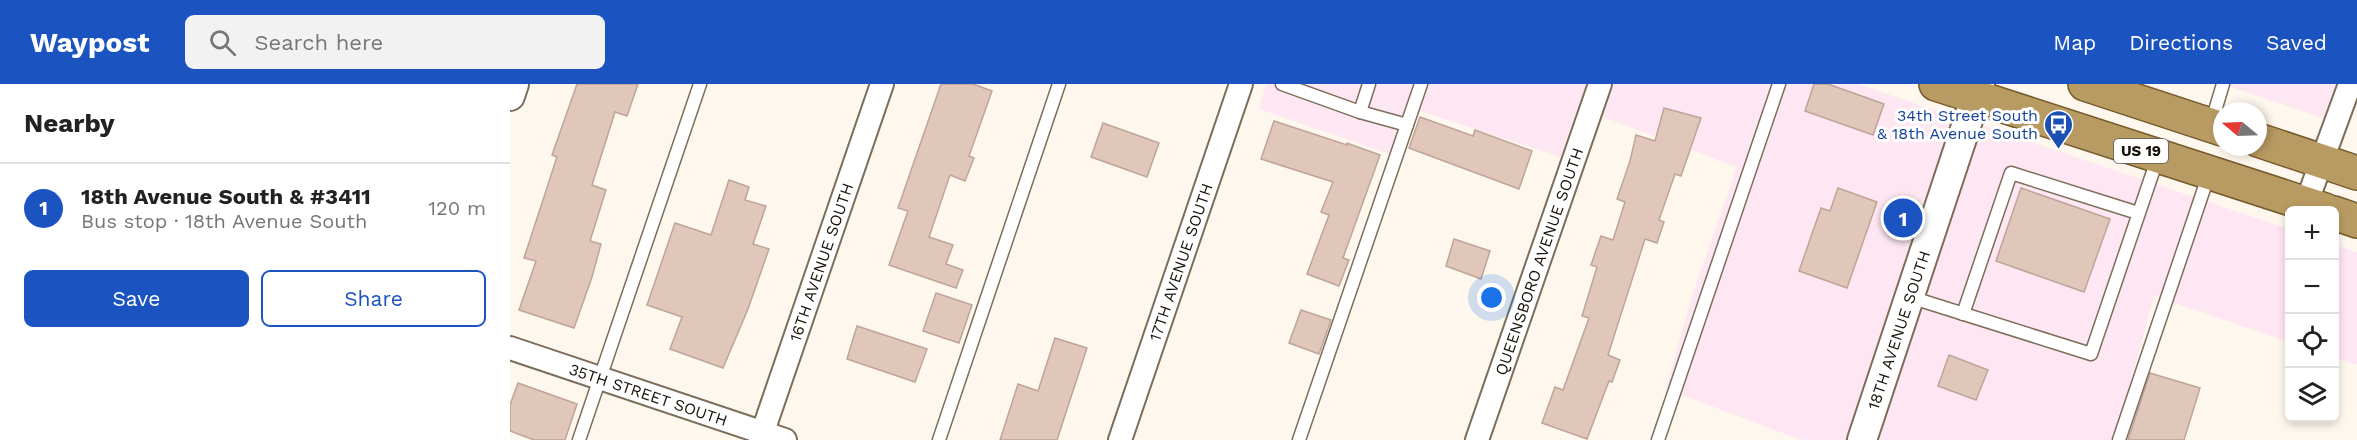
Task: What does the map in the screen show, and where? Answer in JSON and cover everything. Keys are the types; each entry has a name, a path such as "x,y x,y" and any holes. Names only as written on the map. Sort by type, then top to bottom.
{"highway":[{"name":"US 19","path":"1936,84 1978,91 2158,156 2313,206"},
{"path":"2091,85 2213,126"},
{"path":"2267,143 2357,173"},
{"name":"US 19","path":"2339,215 2357,221"}],"street":[{"path":"510,96 514,84"},
{"name":"16TH AVENUE SOUTH","path":"761,436 882,84"},
{"name":"17TH AVENUE SOUTH","path":"1120,440 1241,84"},
{"name":"QUEENSBORO AVENUE SOUTH","path":"1477,440 1600,84"},
{"path":"2322,206 2322,161 2350,84"},
{"name":"18TH AVENUE SOUTH","path":"1862,440 1978,91"},
{"name":"35TH STREET SOUTH","path":"510,348 761,436 785,440"}],"lane":[{"path":"579,440 700,84"},
{"path":"939,440 1059,84"},
{"path":"1360,112 1369,84"},
{"path":"1299,440 1421,84"},
{"path":"1658,440 1779,84"},
{"path":"2220,102 2223,84"},
{"path":"1290,85 1360,112 1407,125"},
{"path":"1910,297 2091,354 2158,156"},
{"path":"1963,314 2012,173 2138,213"},
{"path":"2119,440 2210,173"}],"shaded area":[{"path":"1266,84 1586,84 1560,157 1418,110 1401,158 1259,109"},
{"path":"1614,84 1858,84 1955,117 1848,440 1801,440 1666,389 1692,296 1737,167 1603,117"},
{"path":"2222,84 2336,84 2323,118"},
{"path":"1981,125 2285,228 2285,341 2154,296 2115,440 1876,440"},
{"path":"2339,246 2357,252 2357,365 2339,359"}],"building":[{"path":"577,84 638,84 627,116 615,112 592,185 606,190 590,241 601,244 574,328 519,310 536,261 524,258 557,157 552,155"},
{"path":"941,84 973,84 992,91 969,156 974,158 965,181 950,175 929,237 953,245 946,264 963,270 956,288 889,265 908,211 898,208"},
{"path":"1814,84 1828,84 1884,104 1873,135 1805,111"},
{"path":"1664,108 1701,118 1681,176 1675,174 1659,220 1664,222 1657,243 1645,239 1608,355 1620,360 1612,382 1609,381 1587,439 1542,423 1555,387 1563,390 1589,318 1582,316 1597,267 1591,265 1601,236 1613,240 1625,202 1617,199 1636,135 1655,141"},
{"path":"1420,117 1473,136 1475,130 1532,151 1519,189 1409,148"},
{"path":"1274,121 1380,155 1343,258 1349,260 1339,286 1307,274 1329,215 1321,212 1333,182 1261,159"},
{"path":"1103,123 1159,143 1147,177 1091,157"},
{"path":"729,180 749,187 745,200 766,206 753,244 769,249 748,309 723,368 670,349 682,317 647,305 675,223 711,235"},
{"path":"1838,188 1877,202 1847,288 1799,271 1821,208 1830,211"},
{"path":"2021,188 2110,219 2084,292 1996,261"},
{"path":"1454,239 1490,251 1481,279 1446,266"},
{"path":"936,293 972,305 959,343 923,331"},
{"path":"1301,310 1331,320 1319,354 1289,343"},
{"path":"857,326 927,349 915,382 847,359"},
{"path":"1055,338 1087,348 1057,440 1000,440 1018,384 1038,391"},
{"path":"1949,355 1988,370 1976,400 1938,386"},
{"path":"2150,373 2200,388 2184,440 2128,440"},
{"path":"518,383 577,404 565,440 534,440 510,431 510,405"}],"place":[{"name":"34th Street South & 18th Avenue South","path":"2059,150"},
{"name":"18th Avenue South & #3411","path":"1903,218"}]}
